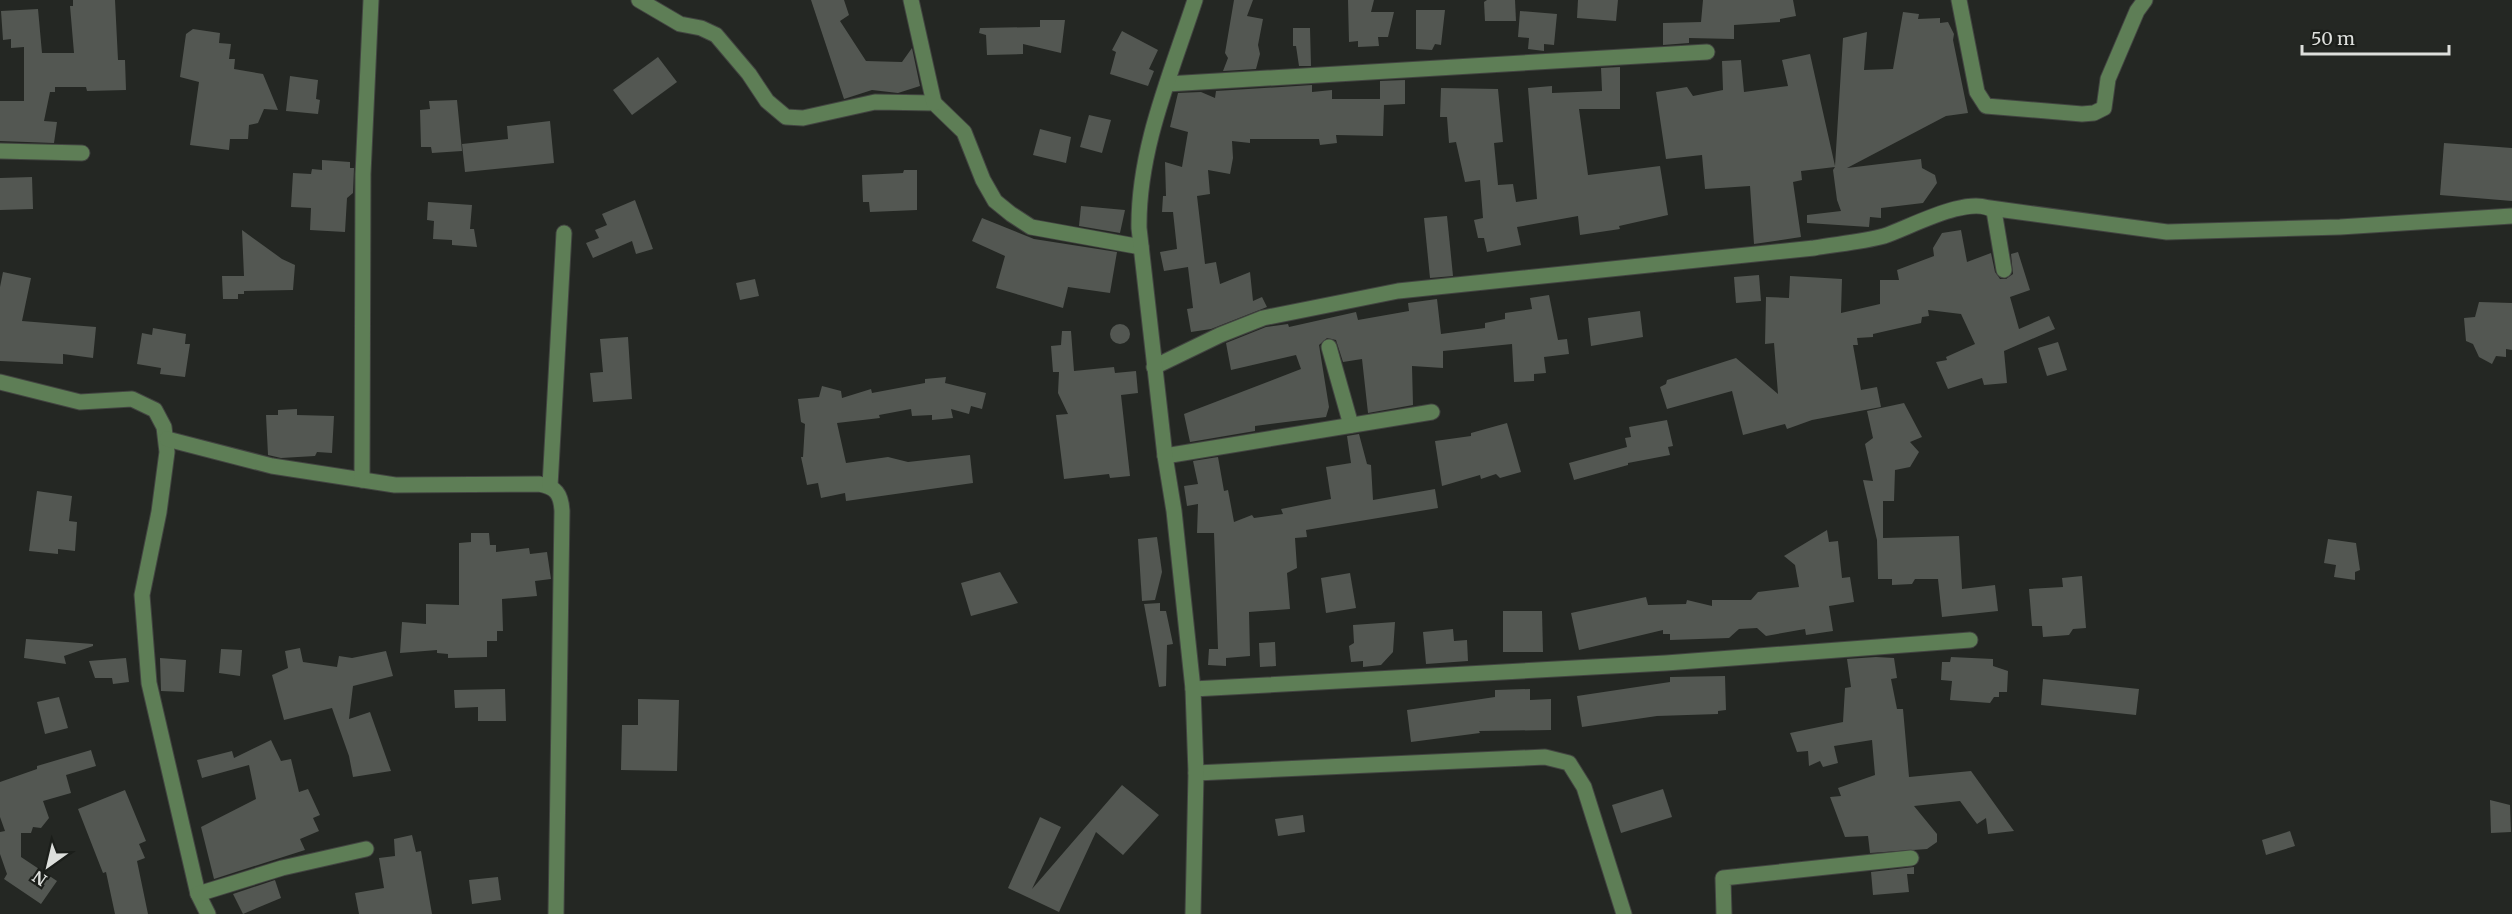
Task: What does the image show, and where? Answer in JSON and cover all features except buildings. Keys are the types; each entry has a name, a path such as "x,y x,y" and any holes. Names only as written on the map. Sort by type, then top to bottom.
{"street":[{"path":"362,480 363,174 371,0"},
{"path":"639,0 680,24 701,28 716,35 749,74 767,101 786,117 803,118 874,102 934,103"},
{"path":"911,0 934,103 964,132 991,194 1011,214 1030,227 1141,247"},
{"path":"1193,914 1196,773 1193,689 1174,511 1154,367 1141,247 1138,194 1150,141 1195,0"},
{"path":"1959,0 1977,92 1986,106 2082,114 2094,113 2104,108 2108,79 2137,11 2145,0"},
{"path":"1167,84 1707,52"},
{"path":"0,152 82,153"},
{"path":"1154,367 1220,335 1263,318 1313,307 1398,291 1814,248 1883,236 1962,208 1982,206 2167,232 2340,227 2512,216"},
{"path":"1990,208 1994,211 2004,270"},
{"path":"556,914 562,511 561,499 550,486 564,233"},
{"path":"1329,348 1351,425"},
{"path":"0,382 80,402 132,399 155,410 164,427 167,439 159,512 142,595 149,683 198,894 208,914"},
{"path":"1165,456 1432,412"},
{"path":"167,439 272,466 394,485 550,486"},
{"path":"1193,689 1666,663 1970,640"},
{"path":"1196,773 1545,757 1569,764 1584,787 1624,914"},
{"path":"198,894 282,868 366,849"},
{"path":"1724,914 1723,878 1911,858"}]}
